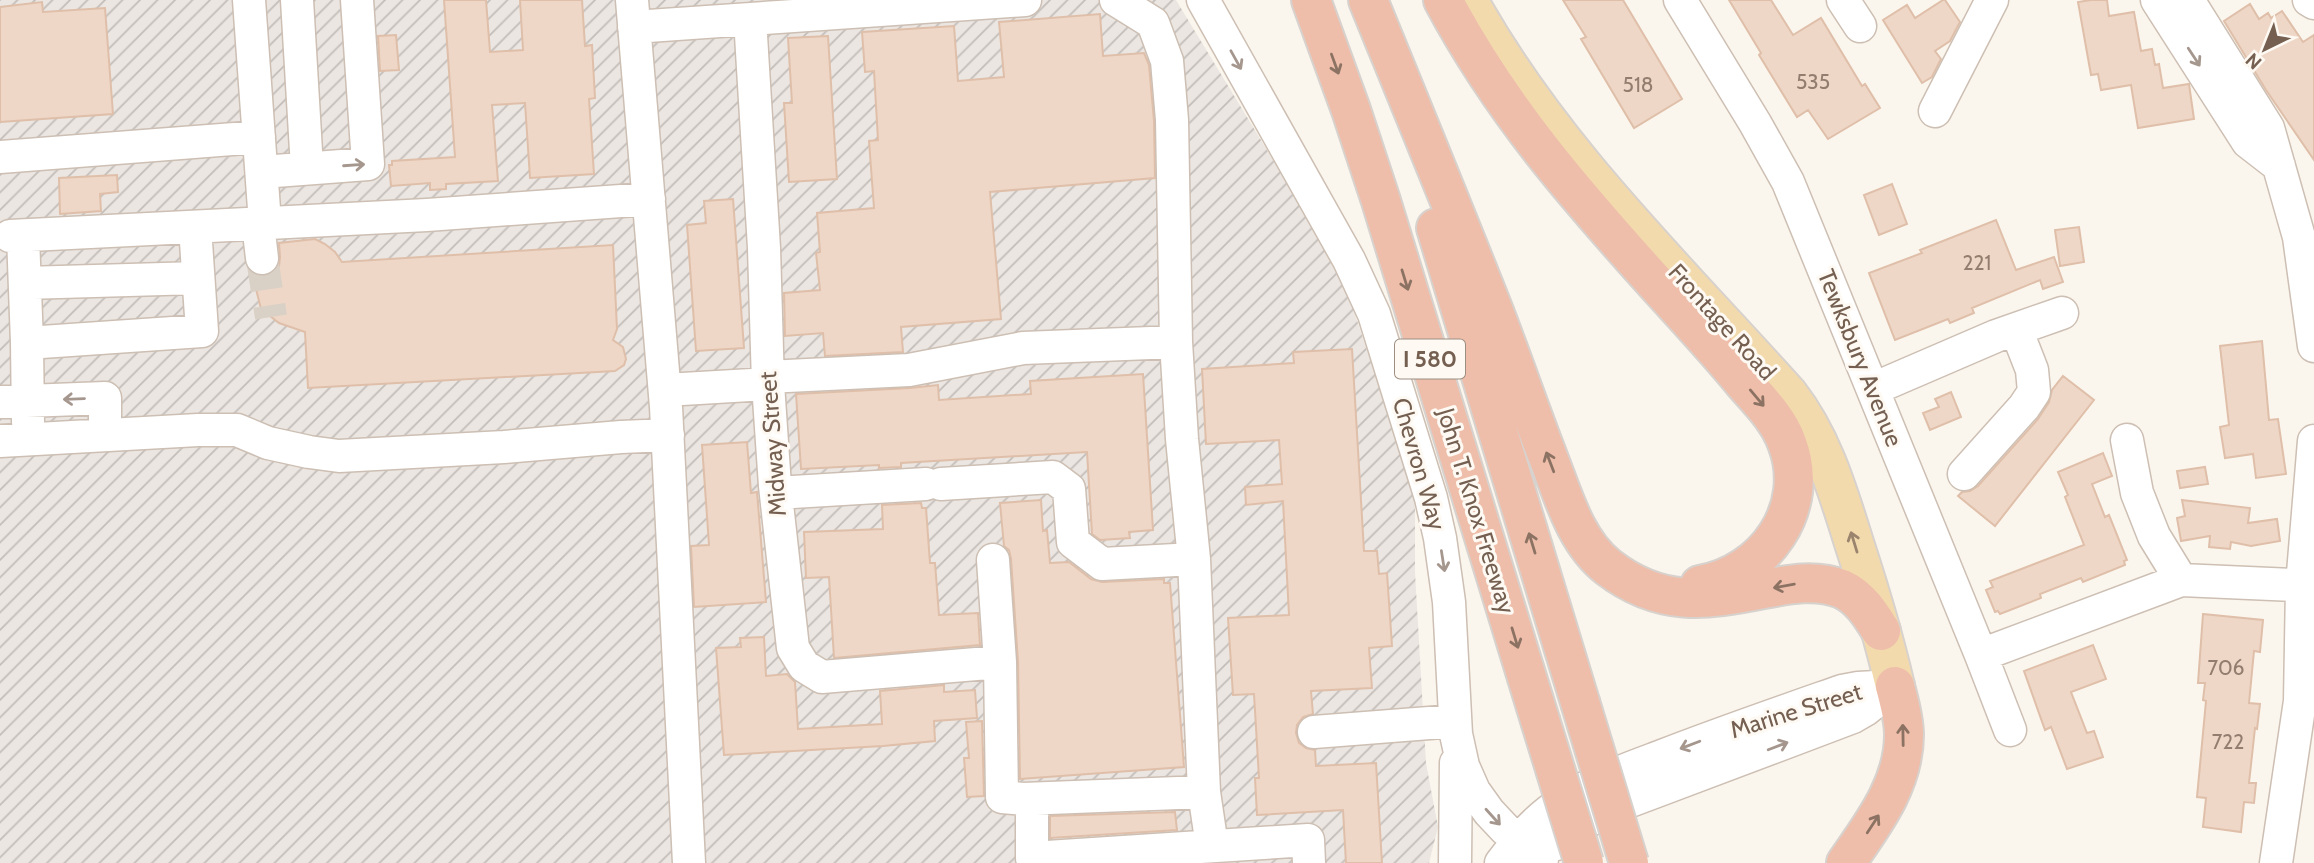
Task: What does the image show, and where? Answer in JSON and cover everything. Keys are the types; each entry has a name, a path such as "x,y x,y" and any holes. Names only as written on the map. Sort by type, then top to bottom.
{"highway":[{"name":"John T. Knox Freeway","path":"1311,0 1381,201 1584,863"},
{"name":"John T. Knox Freeway","path":"1362,0 1422,182 1629,863"},
{"path":"1368,0 1492,308 1574,522 1593,553 1625,579 1667,595 1703,600 1798,583 1828,585 1853,595 1881,631"},
{"path":"1443,0 1488,77 1541,153 1762,403 1788,444 1794,479 1791,502 1777,536 1761,555 1736,573 1709,583 1669,586 1625,579"},
{"path":"1846,863 1881,812 1899,770 1904,735 1895,686"}],"main road":[{"name":"Frontage Road","path":"1468,0 1504,61 1571,154 1780,386 1809,423 1833,476 1881,631 1895,686"}],"street":[{"path":"249,0 262,172 262,258"},
{"path":"297,0 307,168"},
{"path":"262,172 368,164 357,0"},
{"path":"689,863 668,435 633,14 750,19 938,3 1025,0"},
{"path":"1116,0 1153,23 1167,61 1172,120 1176,342 1194,559 1204,792 1212,846"},
{"name":"Chevron Way","path":"1203,0 1349,260 1377,323 1440,538 1450,611 1456,728 1463,766 1474,791 1525,856"},
{"name":"Tewksbury Avenue","path":"1680,0 1788,182 2010,730"},
{"path":"1935,111 1992,0"},
{"path":"2157,0 2249,142 2279,166"},
{"path":"2188,0 2268,128 2279,166 2306,235 2314,346"},
{"path":"2309,0 2314,4"},
{"name":"Midway Street","path":"750,19 765,248 768,381 776,493 793,648 804,666 822,677 1000,662"},
{"path":"0,157 259,136"},
{"path":"649,200 427,215 17,236 25,283 27,343 14,401 14,441 237,430 268,443 339,456 668,435"},
{"path":"27,343 202,331 195,227"},
{"path":"25,283 198,278"},
{"path":"1873,389 2016,329 2062,313"},
{"path":"1964,474 2035,392 2032,370 2016,329"},
{"path":"665,390 909,370 1023,348 1176,342"},
{"path":"14,401 105,398 105,435"},
{"path":"2127,440 2137,493 2154,536 2181,580"},
{"path":"2276,863 2300,701 2314,442"},
{"path":"776,493 1053,477 1069,489 1073,542 1102,564 1194,559"},
{"path":"993,560 1000,662 1002,797 1032,799 1204,792"},
{"path":"1981,656 2181,580 2308,586"},
{"name":"Marine Street","path":"1525,856 1541,818 1568,797 1622,771 1842,691 1895,686"},
{"path":"1314,732 1456,728 1455,863"},
{"path":"1032,799 1032,858 1308,840 1309,863"},
{"path":"1174,863 1212,846"}],"shaded area":[{"path":"0,0 1176,0 1341,272 1415,495 1415,572 1426,763 1438,827 1429,863 0,863"}],"building":[{"path":"444,0 486,0 490,52 523,50 520,0 582,0 585,46 592,45 595,98 589,99 594,174 530,178 525,103 492,105 498,181 446,184 446,189 430,190 430,183 391,186 389,165 392,165 392,161 455,157"},
{"path":"1563,0 1623,0 1682,99 1634,128 1581,39 1586,37"},
{"path":"1729,0 1771,0 1793,35 1821,18 1862,86 1865,84 1880,108 1828,139 1808,110 1797,117"},
{"path":"1943,0 1960,22 1950,41 1935,51 1941,59 1932,77 1922,83 1883,20 1907,5 1915,18"},
{"path":"2107,0 2109,16 2134,12 2141,51 2152,49 2155,65 2159,64 2163,88 2189,84 2194,119 2138,128 2131,85 2101,90 2098,74 2091,75 2078,2"},
{"path":"42,2 43,12 105,8 113,114 0,122 0,7"},
{"path":"2250,4 2259,19 2268,13 2271,18 2282,11 2303,42 2314,35 2314,160 2266,90 2224,21"},
{"path":"1100,14 1103,56 1144,53 1149,65 1155,178 990,192 1001,319 901,327 903,352 825,356 823,333 785,336 784,293 820,290 816,253 820,252 817,213 874,208 869,141 878,140 874,71 865,72 862,32 954,26 958,81 1004,77 999,22"},
{"path":"396,35 399,70 380,71 378,36"},
{"path":"828,36 837,179 789,182 784,103 792,103 788,38"},
{"path":"117,175 118,192 100,194 101,211 60,214 59,178"},
{"path":"1892,184 1907,224 1879,235 1864,195"},
{"path":"733,199 744,348 696,351 687,225 706,223 704,201"},
{"path":"1996,220 2016,270 2054,257 2063,282 2043,289 2040,280 1972,308 1974,313 1950,323 1948,319 1895,340 1869,273"},
{"path":"2079,227 2084,262 2060,266 2055,230"},
{"path":"315,239 335,252 342,262 613,245 617,329 613,340 623,347 626,359 624,365 615,371 308,388 305,332 279,323 261,309 255,285 256,275 265,276 279,266 279,243"},
{"path":"2262,341 2269,420 2278,419 2286,474 2256,478 2253,454 2225,458 2220,427 2229,425 2220,346"},
{"path":"1352,349 1364,551 1377,551 1379,574 1387,573 1392,646 1369,648 1372,688 1311,691 1313,714 1303,717 1297,725 1296,733 1299,743 1315,750 1316,766 1376,763 1382,863 1346,863 1343,810 1257,815 1255,778 1259,778 1254,694 1233,695 1228,618 1289,615 1283,501 1246,505 1245,487 1282,484 1279,440 1206,444 1202,369 1294,363 1293,352"},
{"path":"1143,374 1153,530 1129,532 1130,538 1100,540 1092,534 1087,452 901,463 901,467 879,468 879,465 801,469 796,394 938,385 939,400 1031,394 1030,381"},
{"path":"2063,376 2094,400 1995,526 1958,496 1978,486 2038,419 2049,402 2052,390"},
{"path":"1951,392 1961,417 1930,430 1923,413 1939,407 1935,399"},
{"path":"747,442 751,493 757,492 766,602 694,607 691,546 709,545 702,445"},
{"path":"2103,453 2112,476 2092,484 2105,517 2109,515 2127,560 2124,561 2125,565 2083,582 2081,578 2040,594 2041,598 2000,614 1995,612 1986,590 1993,587 1990,581 2084,545 2058,472"},
{"path":"2205,467 2208,484 2180,488 2177,471"},
{"path":"1041,500 1043,531 1047,530 1050,563 1069,562 1091,579 1102,582 1164,579 1164,583 1170,583 1184,767 1020,779 1018,662 1011,559 1009,550 1004,546 1000,503"},
{"path":"2182,500 2250,508 2248,523 2277,519 2280,541 2251,546 2231,542 2230,549 2209,547 2210,536 2181,541 2177,518 2185,516"},
{"path":"921,503 922,508 926,508 930,563 935,563 939,615 978,613 980,645 834,658 829,577 806,578 804,532 883,529 882,505"},
{"path":"2203,614 2263,620 2260,652 2254,651 2249,703 2260,704 2249,783 2256,783 2254,803 2244,802 2241,832 2203,827 2206,798 2197,797 2206,701 2203,700 2205,683 2198,683"},
{"path":"764,637 766,676 787,674 795,682 798,729 882,724 880,691 944,685 944,692 975,690 977,718 934,721 935,741 724,755 716,648 741,647 740,638"},
{"path":"2093,645 2106,679 2071,692 2087,733 2094,731 2103,757 2067,769 2051,727 2045,730 2024,671"},
{"path":"982,721 984,796 967,797 964,758 969,758 966,722"},
{"path":"1175,812 1177,830 1050,838 1050,816"}],"tunnel":[{"path":"262,258 271,317"}]}
